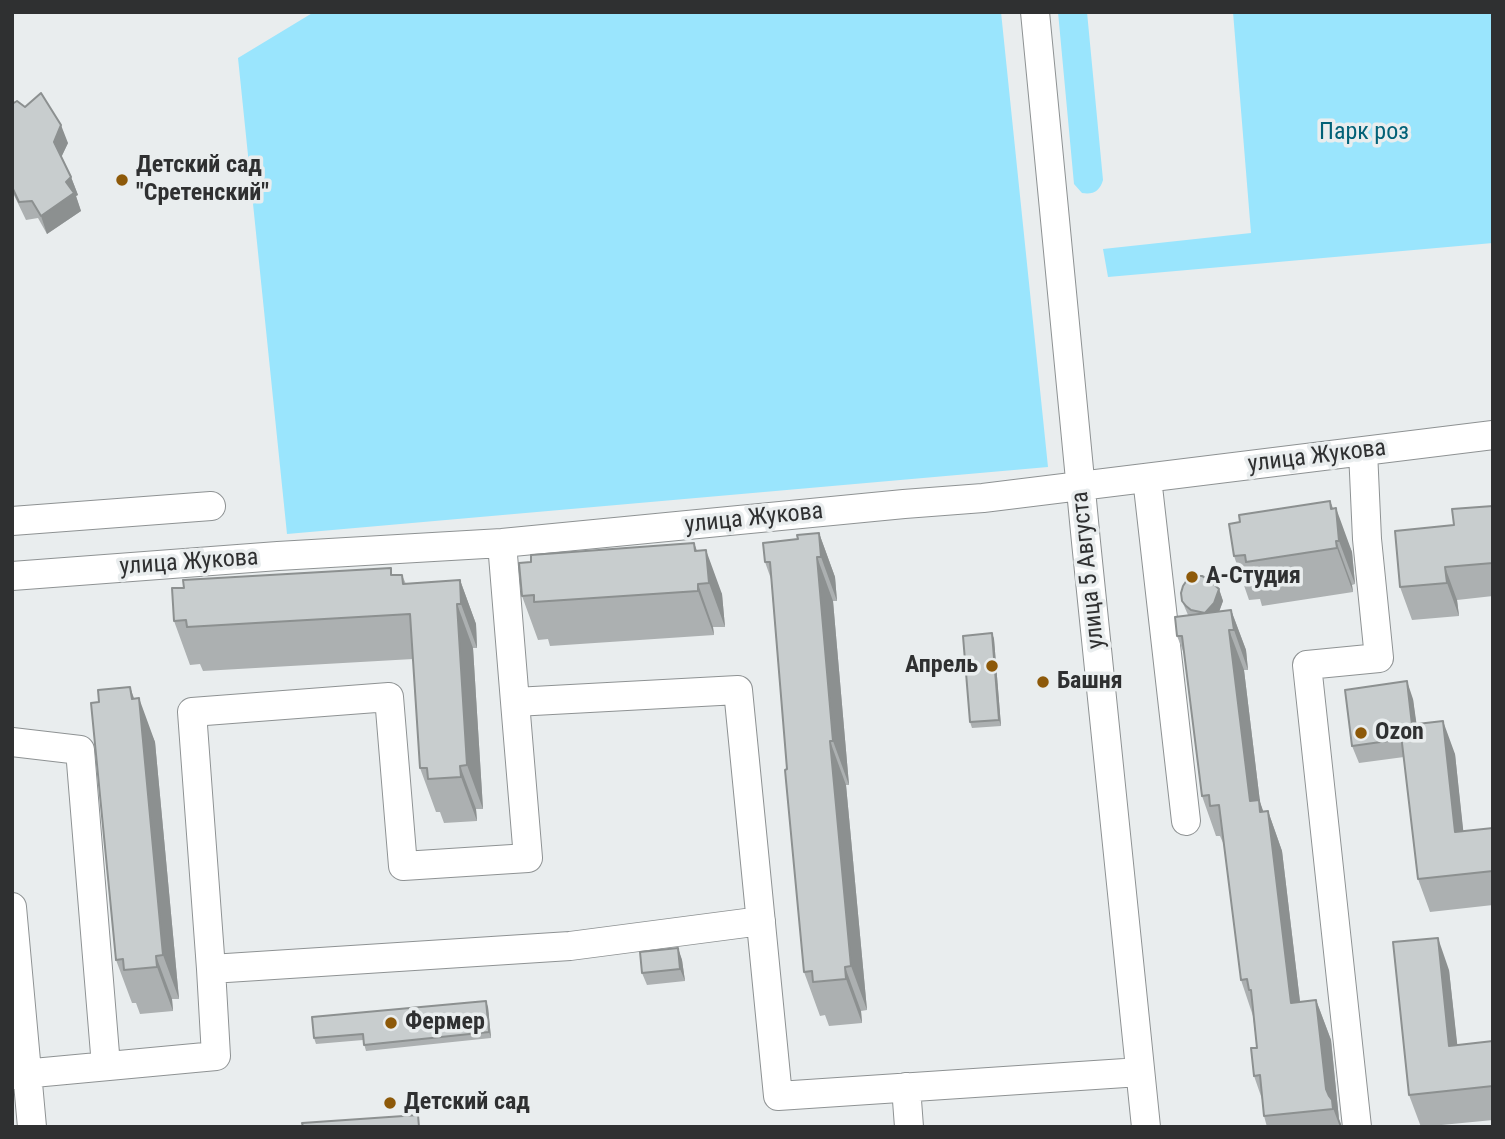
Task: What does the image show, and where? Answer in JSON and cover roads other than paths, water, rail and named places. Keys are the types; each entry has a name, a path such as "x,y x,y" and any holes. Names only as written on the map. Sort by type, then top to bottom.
{"street":[{"name":"улица 5 Августа","path":"1035,12 1146,1127"},
{"name":"улица Жукова","path":"12,576 502,543 983,498 1493,435"},
{"path":"1357,1127 1307,665 1379,658 1367,539 1363,451"},
{"path":"1147,478 1186,821"},
{"path":"12,521 211,506"},
{"path":"20,1074 216,1056 192,712 389,697 403,866 528,858 502,543"},
{"path":"515,702 738,690 778,1096 1140,1072"},
{"path":"12,741 80,750 106,1066"},
{"path":"12,908 20,1074 32,1127"},
{"path":"211,969 570,946 761,921"},
{"path":"906,1087 909,1127"}],"place":[{"name":"Детский сад \"Сретенский\"","path":"122,180"},
{"name":"А-Студия","path":"1192,577"},
{"name":"Апрель","path":"992,666"},
{"name":"Башня","path":"1043,682"},
{"name":"Ozon","path":"1361,733"},
{"name":"Фермер","path":"391,1023"},
{"name":"Детский сад","path":"390,1103"}],"park label":[{"name":"Парк роз","path":"1364,133"}]}
